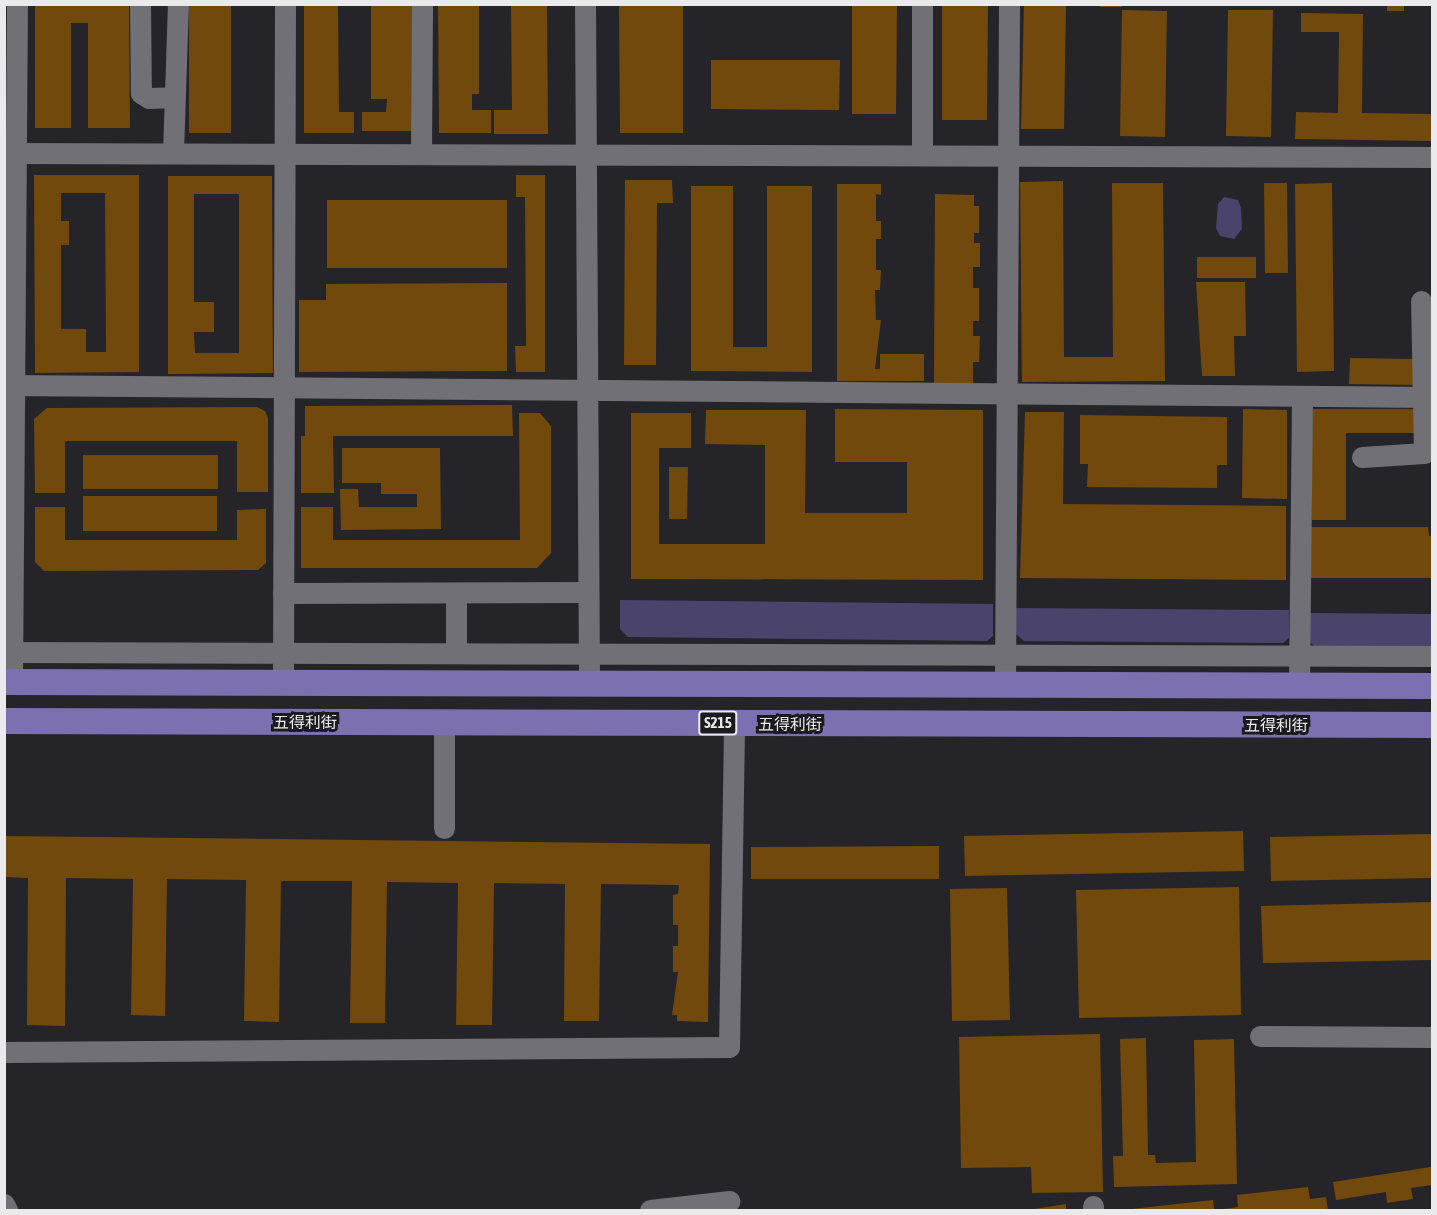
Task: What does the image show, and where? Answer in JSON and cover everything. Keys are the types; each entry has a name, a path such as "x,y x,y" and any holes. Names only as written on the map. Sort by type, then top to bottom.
{"main road":[{"path":"8,682 1432,686"},
{"name":"五得利街","path":"4,721 1432,725"}],"street":[{"path":"8,682 10,153 17,4"},
{"path":"140,4 141,93 149,98 174,97"},
{"path":"173,153 174,97 178,89 178,4"},
{"path":"283,683 285,4"},
{"path":"421,154 422,4"},
{"path":"585,4 588,684"},
{"path":"922,4 922,155"},
{"path":"1005,685 1009,4"},
{"path":"10,153 1432,157"},
{"path":"1362,457 1424,453 1428,397 1421,301"},
{"path":"9,385 1428,397"},
{"path":"1299,686 1302,396"},
{"path":"283,593 588,592"},
{"path":"456,593 456,653"},
{"path":"8,652 1432,656"},
{"path":"444,723 444,828"},
{"path":"4,1052 729,1047 734,723"},
{"path":"1260,1035 1432,1037"},
{"path":"650,1210 729,1201"},
{"path":"4,1204 7,1210"}],"shaded area":[{"path":"1224,197 1238,200 1241,208 1242,229 1234,239 1220,236 1216,228 1218,204"},
{"path":"620,600 993,604 993,636 987,641 628,637 620,629"},
{"path":"1016,608 1289,610 1289,638 1283,643 1024,641 1016,634"},
{"path":"1309,613 1432,614 1432,647 1314,646 1309,641"}],"building":[{"path":"35,4 129,4 130,128 88,128 88,23 71,23 71,128 35,128"},
{"path":"304,4 338,4 339,112 354,112 354,133 304,133"},
{"path":"371,4 413,4 413,131 362,131 362,112 386,112 387,99 371,99"},
{"path":"438,4 479,4 479,94 472,94 472,110 491,110 491,133 439,133"},
{"path":"511,4 547,4 548,134 494,134 494,110 512,110"},
{"path":"619,4 683,4 683,133 620,133"},
{"path":"852,4 897,4 896,114 852,114"},
{"path":"942,4 988,4 987,120 942,120"},
{"path":"1024,4 1066,4 1064,129 1021,129"},
{"path":"1100,4 1122,4 1122,7 1100,7"},
{"path":"1387,4 1404,4 1404,11 1387,11"},
{"path":"189,5 231,5 231,133 189,133"},
{"path":"1122,10 1167,11 1165,137 1120,136"},
{"path":"1228,10 1273,10 1271,137 1226,136"},
{"path":"1301,13 1363,14 1362,113 1432,114 1432,141 1295,139 1296,112 1338,113 1339,32 1301,32"},
{"path":"711,60 840,60 839,110 711,109"},
{"path":"34,175 139,175 139,372 35,373","holes":["61,193 105,193 106,352 86,352 86,329 61,329 61,245 69,245 69,221 61,221"]},
{"path":"516,175 545,175 545,372 516,372 515,346 526,346 525,197 516,197"},
{"path":"168,176 272,176 273,373 168,374","holes":["194,194 239,194 239,353 195,353 194,332 214,332 214,302 194,302"]},
{"path":"625,180 672,180 673,203 657,203 656,365 624,365"},
{"path":"1063,181 1064,357 1113,357 1112,183 1163,183 1165,381 1022,382 1020,182"},
{"path":"1264,183 1287,183 1288,273 1265,273"},
{"path":"1332,183 1334,371 1297,372 1295,184"},
{"path":"837,184 881,184 881,195 876,194 876,221 881,221 881,239 876,239 876,270 881,270 880,290 875,290 876,320 881,320 875,369 880,369 880,354 924,354 924,381 837,381"},
{"path":"691,186 733,186 733,347 767,347 767,186 812,186 812,372 691,371"},
{"path":"935,194 974,195 974,206 979,206 979,233 974,233 974,243 980,243 980,267 973,267 973,288 979,288 979,321 973,321 973,336 980,336 979,362 973,362 973,384 934,384"},
{"path":"327,200 507,200 507,268 327,268"},
{"path":"1197,257 1256,257 1256,278 1197,278"},
{"path":"1196,282 1245,282 1246,336 1234,336 1235,376 1202,376"},
{"path":"507,283 507,371 299,372 299,300 326,300 326,284"},
{"path":"1350,358 1415,359 1415,385 1349,384"},
{"path":"512,405 513,436 333,436 334,493 301,493 301,436 305,436 305,406"},
{"path":"257,407 265,411 268,418 268,492 237,492 237,441 65,441 65,493 35,493 34,419 47,408"},
{"path":"835,409 983,410 983,580 631,579 631,413 691,413 691,448 659,448 659,544 765,544 765,445 705,444 706,410 806,410 805,513 907,513 907,462 835,462"},
{"path":"1243,409 1287,410 1287,499 1242,498"},
{"path":"1312,409 1416,409 1416,433 1346,433 1346,520 1312,520"},
{"path":"1025,412 1064,412 1063,504 1286,506 1286,580 1020,578"},
{"path":"519,413 540,413 551,426 551,553 537,568 301,568 301,507 333,507 333,540 520,540"},
{"path":"1080,415 1227,417 1227,465 1217,465 1217,488 1087,487 1088,464 1080,464"},
{"path":"342,448 440,448 441,529 341,530 340,489 358,489 359,507 417,507 417,494 381,494 381,483 342,483"},
{"path":"83,455 218,455 218,489 83,489"},
{"path":"669,467 688,467 687,519 669,519"},
{"path":"83,496 217,496 217,531 83,531"},
{"path":"35,507 65,507 65,540 237,540 237,510 266,509 266,563 258,570 44,571 35,562"},
{"path":"1311,527 1428,527 1429,536 1432,536 1432,578 1311,578"},
{"path":"1243,831 1244,871 965,876 964,836"},
{"path":"1432,834 1432,878 1271,881 1270,837"},
{"path":"4,836 710,844 708,1022 677,1021 677,1015 672,1015 678,972 673,972 673,946 678,946 678,925 673,925 673,895 678,894 679,885 601,884 599,1021 564,1021 565,884 494,883 492,1025 456,1025 458,883 387,882 385,1023 350,1023 352,881 281,881 279,1022 244,1021 246,880 167,879 165,1016 131,1015 133,879 66,878 65,1026 27,1025 28,878 4,877"},
{"path":"939,846 939,879 751,879 751,847"},
{"path":"1239,887 1241,1015 1079,1018 1076,890"},
{"path":"1007,888 1010,1020 952,1021 950,889"},
{"path":"1432,902 1432,960 1263,963 1261,906"},
{"path":"1100,1034 1103,1192 1032,1193 1031,1167 961,1168 959,1037"},
{"path":"1146,1038 1148,1155 1155,1155 1156,1163 1196,1162 1194,1040 1234,1039 1237,1184 1114,1187 1113,1156 1123,1156 1120,1039"},
{"path":"1431,1167 1432,1185 1411,1188 1413,1199 1387,1203 1386,1192 1336,1200 1333,1182"},
{"path":"1308,1187 1310,1199 1326,1197 1328,1210 1217,1210 1238,1207 1237,1195"},
{"path":"1213,1200 1214,1210 1132,1210 1132,1209"},
{"path":"1066,1204 1066,1210 1034,1209"}]}
